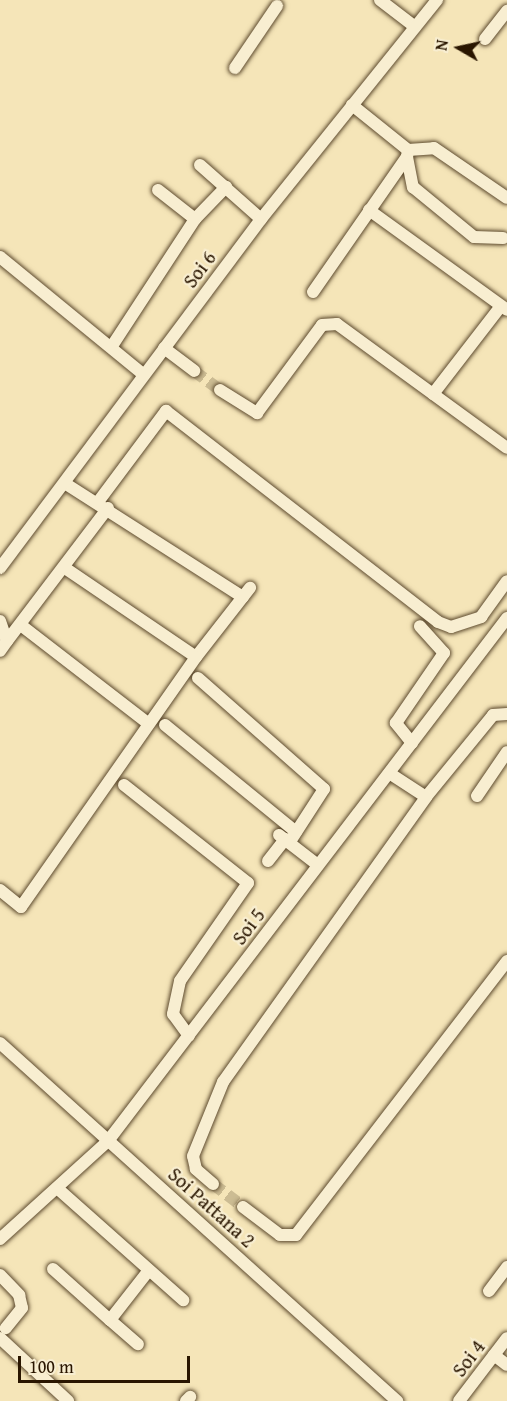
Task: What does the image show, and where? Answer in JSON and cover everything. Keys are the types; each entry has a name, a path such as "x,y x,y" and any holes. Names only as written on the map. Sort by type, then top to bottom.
{"street":[{"path":"380,0 415,27"},
{"name":"Soi 6","path":"0,568 66,484 261,219 437,0"},
{"path":"235,68 277,6"},
{"path":"485,39 507,11"},
{"path":"352,105 408,153 414,187 474,237 506,236"},
{"path":"313,292 408,153 434,148 507,198"},
{"path":"200,165 261,219"},
{"path":"112,346 195,219 226,188"},
{"path":"158,190 195,219"},
{"path":"369,210 504,308 433,394"},
{"path":"0,257 112,346 144,375"},
{"path":"220,390 257,413 322,325 329,323 507,448"},
{"path":"164,348 194,371"},
{"path":"3,646 22,626 65,568 103,505 166,411 438,622 451,627 481,617 507,581"},
{"path":"0,890 21,907 196,657 247,592 66,484"},
{"path":"65,568 196,657"},
{"name":"Soi 5","path":"0,1239 108,1141 507,618"},
{"path":"0,621 3,646"},
{"path":"22,626 149,724"},
{"path":"412,743 396,723 444,653 420,626"},
{"path":"198,678 324,789 268,861"},
{"path":"213,1184 196,1169 193,1156 223,1082 426,797 493,715 507,714"},
{"path":"165,725 318,865"},
{"path":"477,796 507,752"},
{"path":"389,773 426,797"},
{"path":"124,785 248,883 180,981 172,1014 189,1036"},
{"path":"243,1207 280,1235 296,1235 507,961"},
{"name":"Soi Pattana 2","path":"0,1043 397,1401"},
{"path":"57,1188 183,1300"},
{"path":"489,1290 507,1267"},
{"path":"53,1269 138,1344"},
{"path":"110,1320 149,1270"},
{"path":"0,1275 19,1295 22,1308 3,1333 68,1401"},
{"name":"Soi 4","path":"459,1401 507,1338"},
{"path":"494,1355 507,1365"}],"tunnel":[{"path":"194,371 220,390"},
{"path":"213,1184 243,1207"}]}
